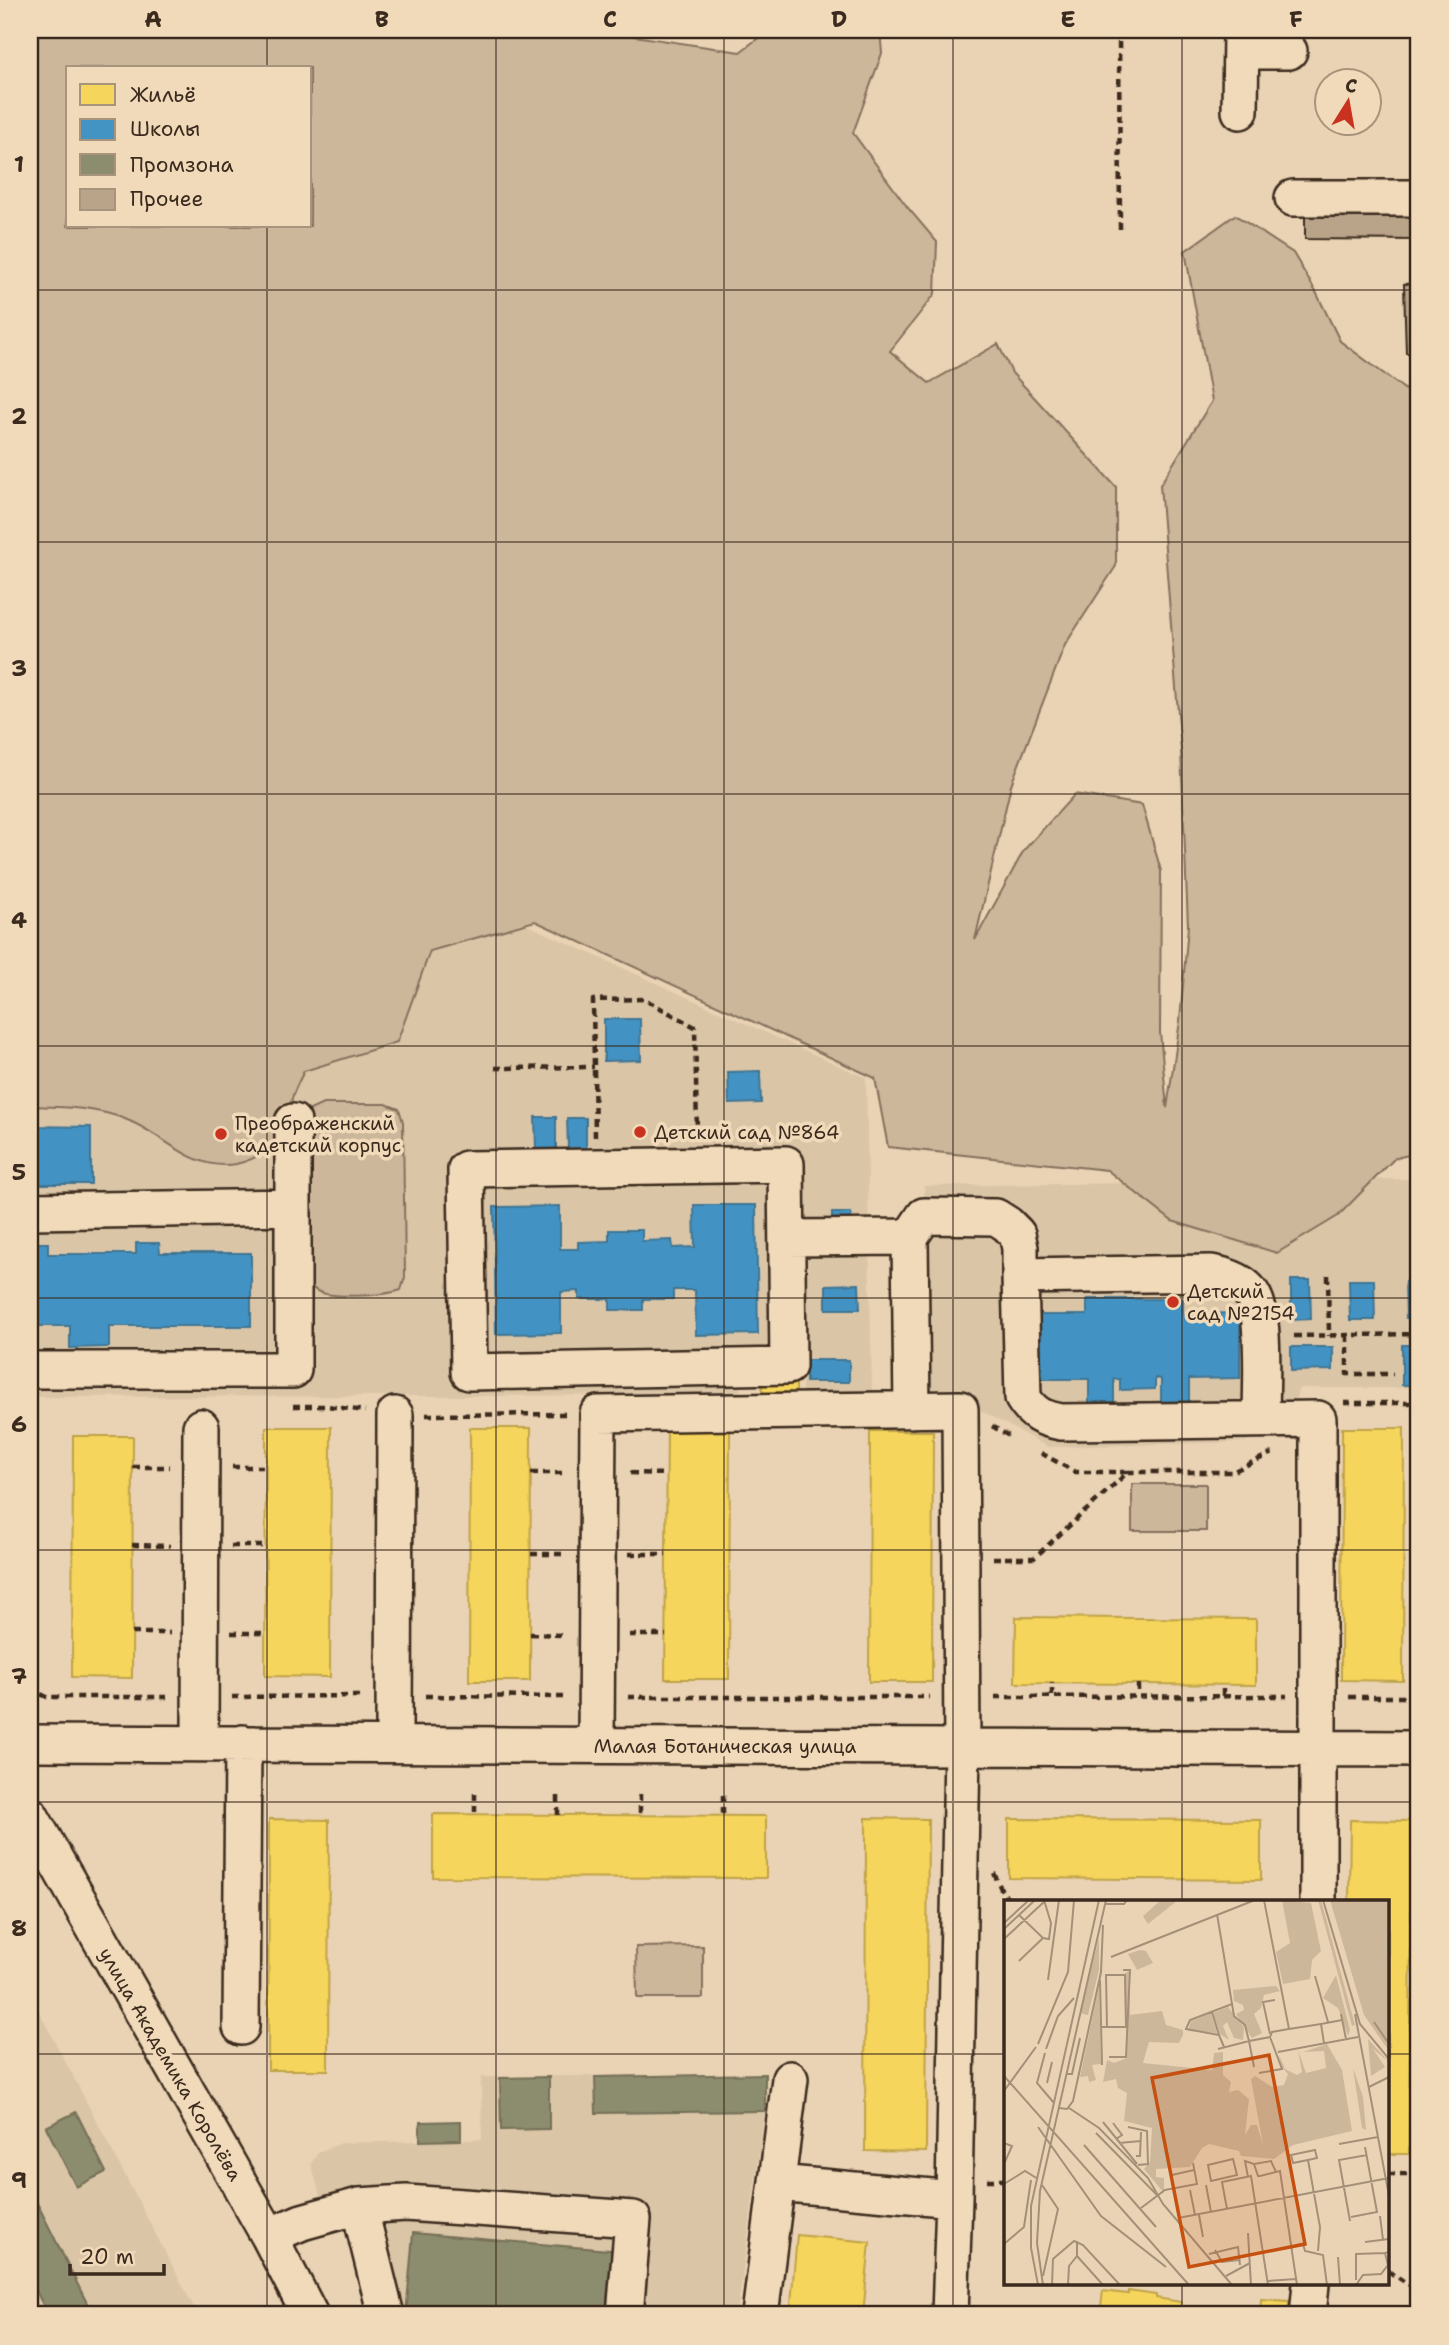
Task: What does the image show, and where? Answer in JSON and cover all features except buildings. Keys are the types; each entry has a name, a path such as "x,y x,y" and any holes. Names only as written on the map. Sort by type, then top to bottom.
{"street":[{"path":"1240,111 1241,40 1289,51"},
{"path":"1293,198 1419,198"},
{"path":"30,1370 293,1370 293,1122"},
{"path":"786,1164 789,1366 469,1371 466,1169 697,1166 786,1164"},
{"path":"30,1211 292,1208"},
{"path":"912,1410 910,1237 924,1216 996,1217 1017,1234 1020,1248 1022,1385 1023,1398 1032,1411 1046,1419 1061,1422 1318,1419 1318,1900"},
{"path":"787,1238 910,1237"},
{"path":"1020,1276 1211,1273 1228,1276 1244,1285 1255,1298 1259,1315 1261,1419"},
{"path":"596,1744 597,1414 960,1409 962,1748 950,2315"},
{"path":"394,1744 395,1415"},
{"path":"200,1743 201,1427"},
{"name":"Малая Ботаническая улица","path":"30,1743 1419,1749"},
{"path":"241,2027 243,1743"},
{"name":"улица Академика Королёва","path":"30,1815 269,2236 310,2315"},
{"path":"760,2315 790,2079"},
{"path":"777,2183 954,2199"},
{"path":"269,2236 302,2222 359,2206 406,2203 633,2219 625,2315"},
{"path":"359,2206 386,2315"},
{"path":"1308,2315 1311,2286"}],"path":[{"path":"1119,30 1120,232"},
{"path":"596,1168 593,1000 644,999 695,1027 697,1166"},
{"path":"495,1068 594,1067"},
{"path":"1328,1275 1329,1336"},
{"path":"1260,1336 1419,1334"},
{"path":"1347,1335 1347,1374 1393,1374"},
{"path":"1318,1419 1338,1403 1419,1403"},
{"path":"30,1421 32,1406"},
{"path":"395,1415 597,1414"},
{"path":"961,1559 1034,1558 1128,1472 1232,1472 1276,1450"},
{"path":"1052,1683 1052,1696"},
{"path":"1138,1684 1138,1696"},
{"path":"1223,1684 1223,1696"},
{"path":"30,1689 47,1697 1419,1697"},
{"path":"475,1793 475,1815"},
{"path":"558,1793 558,1815"},
{"path":"640,1794 640,1815"},
{"path":"723,1795 723,1816"},
{"path":"1390,2174 1419,2174"},
{"path":"1390,2272 1419,2291"}],"shaded area":[{"path":"30,30 595,30 740,52 769,30 880,30 882,53 853,133 908,208 937,242 935,294 890,351 929,383 998,344 1012,373 1116,487 1116,566 1065,645 1011,785 975,940 1024,850 1075,794 1142,805 1161,871 1160,1032 1167,1108 1180,1021 1188,926 1181,751 1160,485 1212,401 1185,251 1235,215 1293,253 1340,341 1411,394 1419,394 1419,1153 1395,1158 1338,1216 1277,1253 1172,1221 1107,1170 888,1147 875,1078 535,921 430,951 397,1042 304,1071 293,1095 282,1132 266,1150 249,1160 220,1165 205,1162 191,1157 125,1119 78,1108 30,1106"},
{"path":"30,700 866,1078 872,1394 802,1395 802,1372 741,1372 740,1395 30,1397"},
{"path":"323,1104 386,1104 399,1109 403,1122 405,1277 401,1290 383,1294 342,1296 320,1292 311,1284 307,1124 310,1110"},
{"name":"Детский сад №2154","path":"1419,1179 1419,1388 1299,1388 1290,1418 1245,1442 1048,1447 952,1395 928,1394 924,1186"},
{"path":"1132,1484 1206,1484 1206,1531 1132,1531"},
{"path":"703,1946 703,1998 637,1998 636,1947"},
{"path":"30,1994 198,2315 30,2315"},
{"path":"765,2074 765,2111 737,2315 372,2315 344,2226 330,2230 311,2164 318,2152 341,2143 420,2141 420,2122 461,2121 462,2140 482,2139 481,2077"}],"place":[{"name":"Детский сад №864","path":"640,1132"},
{"name":"Преображенский кадетский корпус","path":"221,1134"},
{"name":"Детский сад №2154","path":"1173,1302"}]}
